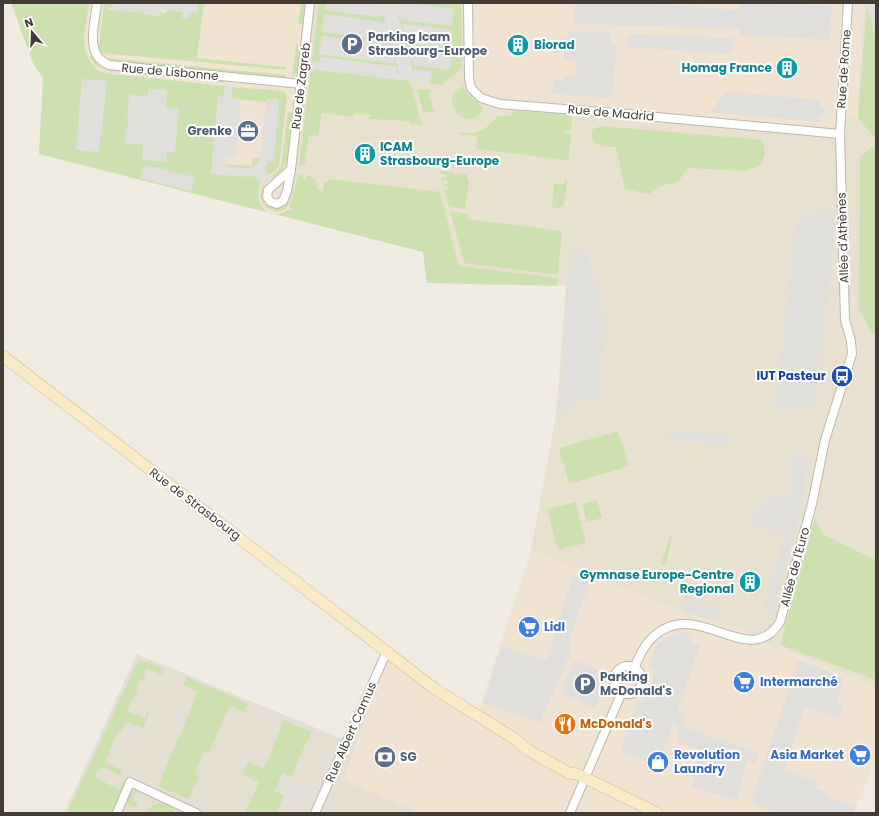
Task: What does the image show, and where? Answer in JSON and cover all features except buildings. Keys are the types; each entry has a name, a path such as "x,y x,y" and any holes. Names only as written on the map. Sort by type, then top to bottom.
{"main road":[{"name":"Rue de Strasbourg","path":"3,356 387,651 434,689 551,764 569,773 581,776 657,813"}],"street":[{"name":"Rue de Lisbonne","path":"97,3 93,49 97,58 109,65 301,84"},
{"name":"Rue de Zagreb","path":"290,170 310,3"},
{"name":"Rue de Madrid","path":"468,3 469,78 471,88 474,92 490,102 508,105 593,111 840,134"},
{"name":"Rue de Rome","path":"840,134 848,3"},
{"name":"Allée d'Athènes","path":"840,134 845,320 851,340"},
{"name":"Allée de l'Euro","path":"634,668 650,639 661,630 676,625 692,624 703,626 749,641 754,641 768,636 776,629 780,622 812,504 826,440 852,354 851,340"},
{"name":"Rue Albert Camus","path":"315,813 387,651"},
{"path":"623,668 634,668 642,677 641,685 635,692 626,694 622,692 616,686 615,677 617,672 623,668"},
{"path":"570,813 581,776 622,692"},
{"path":"117,813 130,782 196,813"}],"shaded area":[{"path":"11,3 313,3 425,251 429,281 566,285 427,283 423,252 39,154 43,78 33,63"},
{"path":"113,3 198,4 197,13 189,13 189,19 182,18 183,12 160,9 160,16 153,15 154,9 152,15 143,14 143,7 141,13 132,12 133,6 131,12 122,11 122,5 121,11 114,10 115,4"},
{"path":"313,3 472,3 471,76 473,84 485,97 511,101 827,130 857,113 864,3 876,3 876,686 799,656 766,645 747,631 684,613 531,550 556,416 566,285 429,281 425,251 288,217"},
{"name":"Parking Icam Strasbourg-Europe","path":"326,3 365,3 399,7 400,3 409,3 454,9 452,26 401,20 400,14 398,16 402,30 403,24 452,30 450,48 407,43 407,37 404,38 408,52 412,53 413,47 452,52 450,70 414,65 413,60 410,60 413,74 415,69 432,71 430,83 311,69 312,61 320,62 321,57 397,67 397,73 400,73 395,58 393,63 319,54 322,36 392,45 389,35 387,40 322,32 324,14 386,23 382,12 380,17 325,10"},
{"path":"472,3 864,3 857,113 827,130 511,101 485,97 473,84 471,76"},
{"path":"575,3 637,3 739,10 740,3 832,6 830,40 740,35 740,29 574,24"},
{"path":"867,3 876,3 876,40"},
{"path":"568,31 611,33 611,44 617,45 612,98 552,94 554,80 563,81 564,76 578,75 574,62 564,61 564,38 568,38"},
{"path":"628,34 733,38 732,54 627,47"},
{"path":"82,79 107,81 99,152 76,150"},
{"path":"225,86 232,87 232,99 241,100 235,158 227,157 225,165 227,167 249,169 257,165 260,158 266,99 279,99 274,161 268,161 264,169 271,179 264,185 255,176 250,177 211,174 218,96 224,96"},
{"path":"148,89 167,90 166,107 179,108 175,153 167,152 166,162 142,160 143,144 124,144 129,117 127,116 129,95 148,96"},
{"path":"725,91 820,100 819,106 825,107 825,116 818,116 818,122 711,112"},
{"path":"144,165 195,177 191,191 140,178"},
{"path":"828,210 833,217 835,230 815,405 801,403 796,409 775,409 796,220"},
{"path":"570,251 587,252 605,321 599,401 573,399 572,412 559,411"},
{"path":"667,429 729,436 728,445 666,439"},
{"path":"806,455 805,495 772,614 763,612 785,534 751,525 756,508 762,507 764,501 790,494 792,478 791,456"},
{"path":"531,550 684,613 747,631 766,645 876,685 876,759 854,813 419,813 343,780 386,659 392,649 478,713"},
{"path":"573,576 590,581 568,643 572,649 540,723 483,703 501,646 546,661"},
{"path":"686,596 720,606 716,620 682,611"},
{"path":"687,631 691,642 700,645 677,711 685,714 682,726 759,753 756,764 747,761 736,800 691,787 702,750 677,741 680,735 674,722 658,765 620,752 638,700 645,702 656,670 649,667 657,644 670,636"},
{"path":"137,654 345,740 386,659 565,813 64,813"},
{"name":"Parking McDonald's","path":"575,660 610,675 595,708 560,693"},
{"path":"799,660 845,678 837,703 843,706 839,718 805,707 784,770 818,782 816,789 825,792 831,799 856,807 854,813 775,813 751,801"},
{"path":"283,773 291,777 288,783 306,791 302,803 275,791"}],"green space":[{"path":"11,3 89,3 84,42 85,51 94,67 103,73 225,86 224,96 219,96 211,173 256,176 261,182 258,197 260,204 268,213 39,154 43,78 33,63"},
{"path":"104,3 113,3 112,8 108,7 108,10 120,11 121,5 133,6 132,12 143,7 152,14 154,9 153,15 159,16 160,12 166,13 167,10 183,12 188,19 189,13 197,13 192,3 204,3 197,58 286,67 286,70 102,53 99,47"},
{"path":"301,3 306,3 303,24 298,24"},
{"path":"319,3 326,3 325,10 380,17 382,12 388,26 386,28 386,23 325,14 387,40 389,35 394,49 392,50 392,45 322,36 320,54 393,63 395,58 400,73 396,73 397,67 321,58 321,62 312,61"},
{"path":"409,3 461,4 462,67 442,85 430,83 432,71 414,75 410,61 414,61 414,65 450,70 413,47 412,53 408,52 404,38 407,37 407,42 450,48 403,25 402,30 398,16 400,14 401,19 454,9"},
{"path":"867,3 876,40 876,138 873,137 858,117"},
{"path":"296,45 298,45 298,49 300,49 298,71 292,78"},
{"path":"91,56 99,66 112,71 224,81 225,83 112,72 97,66 89,57"},
{"path":"105,58 286,75 286,78 115,62"},
{"path":"311,69 410,81 422,125 410,124 409,121 369,119 370,115 354,113 353,117 322,113 318,136 309,135 305,164 299,167"},
{"path":"463,86 468,94 483,108 482,112 477,117 466,119 457,113 454,108 452,101 453,94"},
{"path":"232,87 284,91 287,95 279,167 268,176 264,170 268,160 273,161 266,99 266,102 232,99"},
{"path":"417,89 430,90 429,95 435,113 423,112"},
{"path":"513,111 572,114 571,131 565,130 565,133 571,134 569,158 567,160 476,149 477,137 460,134 460,132 471,133 486,128 497,116 512,116"},
{"path":"288,112 293,113 287,160 282,170 271,179 270,178 281,167"},
{"path":"601,126 763,140 765,155 760,166 745,171 688,168 678,182 661,186 649,194 625,189 616,147 604,147 598,145 591,136 593,129"},
{"path":"872,147 876,148 876,334 872,334 859,309 860,156"},
{"path":"253,157 260,158 258,163 251,168 227,167 225,165 252,166"},
{"path":"439,171 466,174 469,182 465,209 449,207 444,189 449,189 449,187 443,186 443,184 448,184 447,180 442,180 441,177 446,178 445,174 440,174"},
{"path":"294,175 291,197 289,204 285,209 274,211 265,207 260,196 263,184 262,193 264,203 275,209 283,208 289,201"},
{"path":"298,175 303,175 303,179 306,179 306,176 314,178 317,190 323,191 324,183 331,179 440,192 459,266 558,278 557,286 427,283 423,252 272,214 282,213 289,209 292,211 293,209 290,207"},
{"path":"565,179 567,179 564,205 559,208 552,207 554,183 564,185"},
{"path":"450,211 468,214 467,219 562,231 558,275 464,263"},
{"path":"618,431 629,466 569,484 559,448"},
{"path":"597,500 602,518 587,522 582,504"},
{"path":"576,502 586,543 558,550 547,509"},
{"path":"815,517 822,534 876,560 876,680 780,645"},
{"path":"673,536 665,565 661,565 669,537"},
{"path":"139,659 164,669 162,675 146,668 143,673 146,674 144,680 141,679 136,691 139,692 137,696 134,695 127,711 144,718 147,712 149,713 143,728 126,721 121,732 118,731 105,763 122,770 122,776 102,767 100,772 97,771 95,777 119,790 122,782 126,784 113,813 74,813 68,811"},
{"path":"187,677 248,704 244,712 229,706 209,753 204,751 195,773 199,776 189,799 158,786 198,692 183,685"},
{"path":"284,720 311,732 291,777 283,773 275,791 284,795 277,813 245,813 259,782 243,775 248,762 264,768"},
{"path":"136,790 138,793 134,794 133,802 138,803 136,808 127,803 129,792"},
{"path":"159,803 171,806 176,813 143,813 153,805"}],"place":[{"name":"Parking Icam Strasbourg-Europe","path":"352,44"},
{"name":"Biorad","path":"518,45"},
{"name":"Homag France","path":"787,68"},
{"name":"Grenke","path":"248,131"},
{"name":"ICAM Strasbourg-Europe","path":"365,154"},
{"name":"IUT Pasteur","path":"842,376"},
{"name":"Gymnase Europe-Centre Regional","path":"750,582"},
{"name":"Lidl","path":"529,627"},
{"name":"Intermarché","path":"744,682"},
{"name":"Parking McDonald's","path":"585,684"},
{"name":"McDonald's","path":"565,724"},
{"name":"Asia Market","path":"860,755"},
{"name":"SG","path":"385,757"},
{"name":"Revolution Laundry","path":"658,762"}]}
